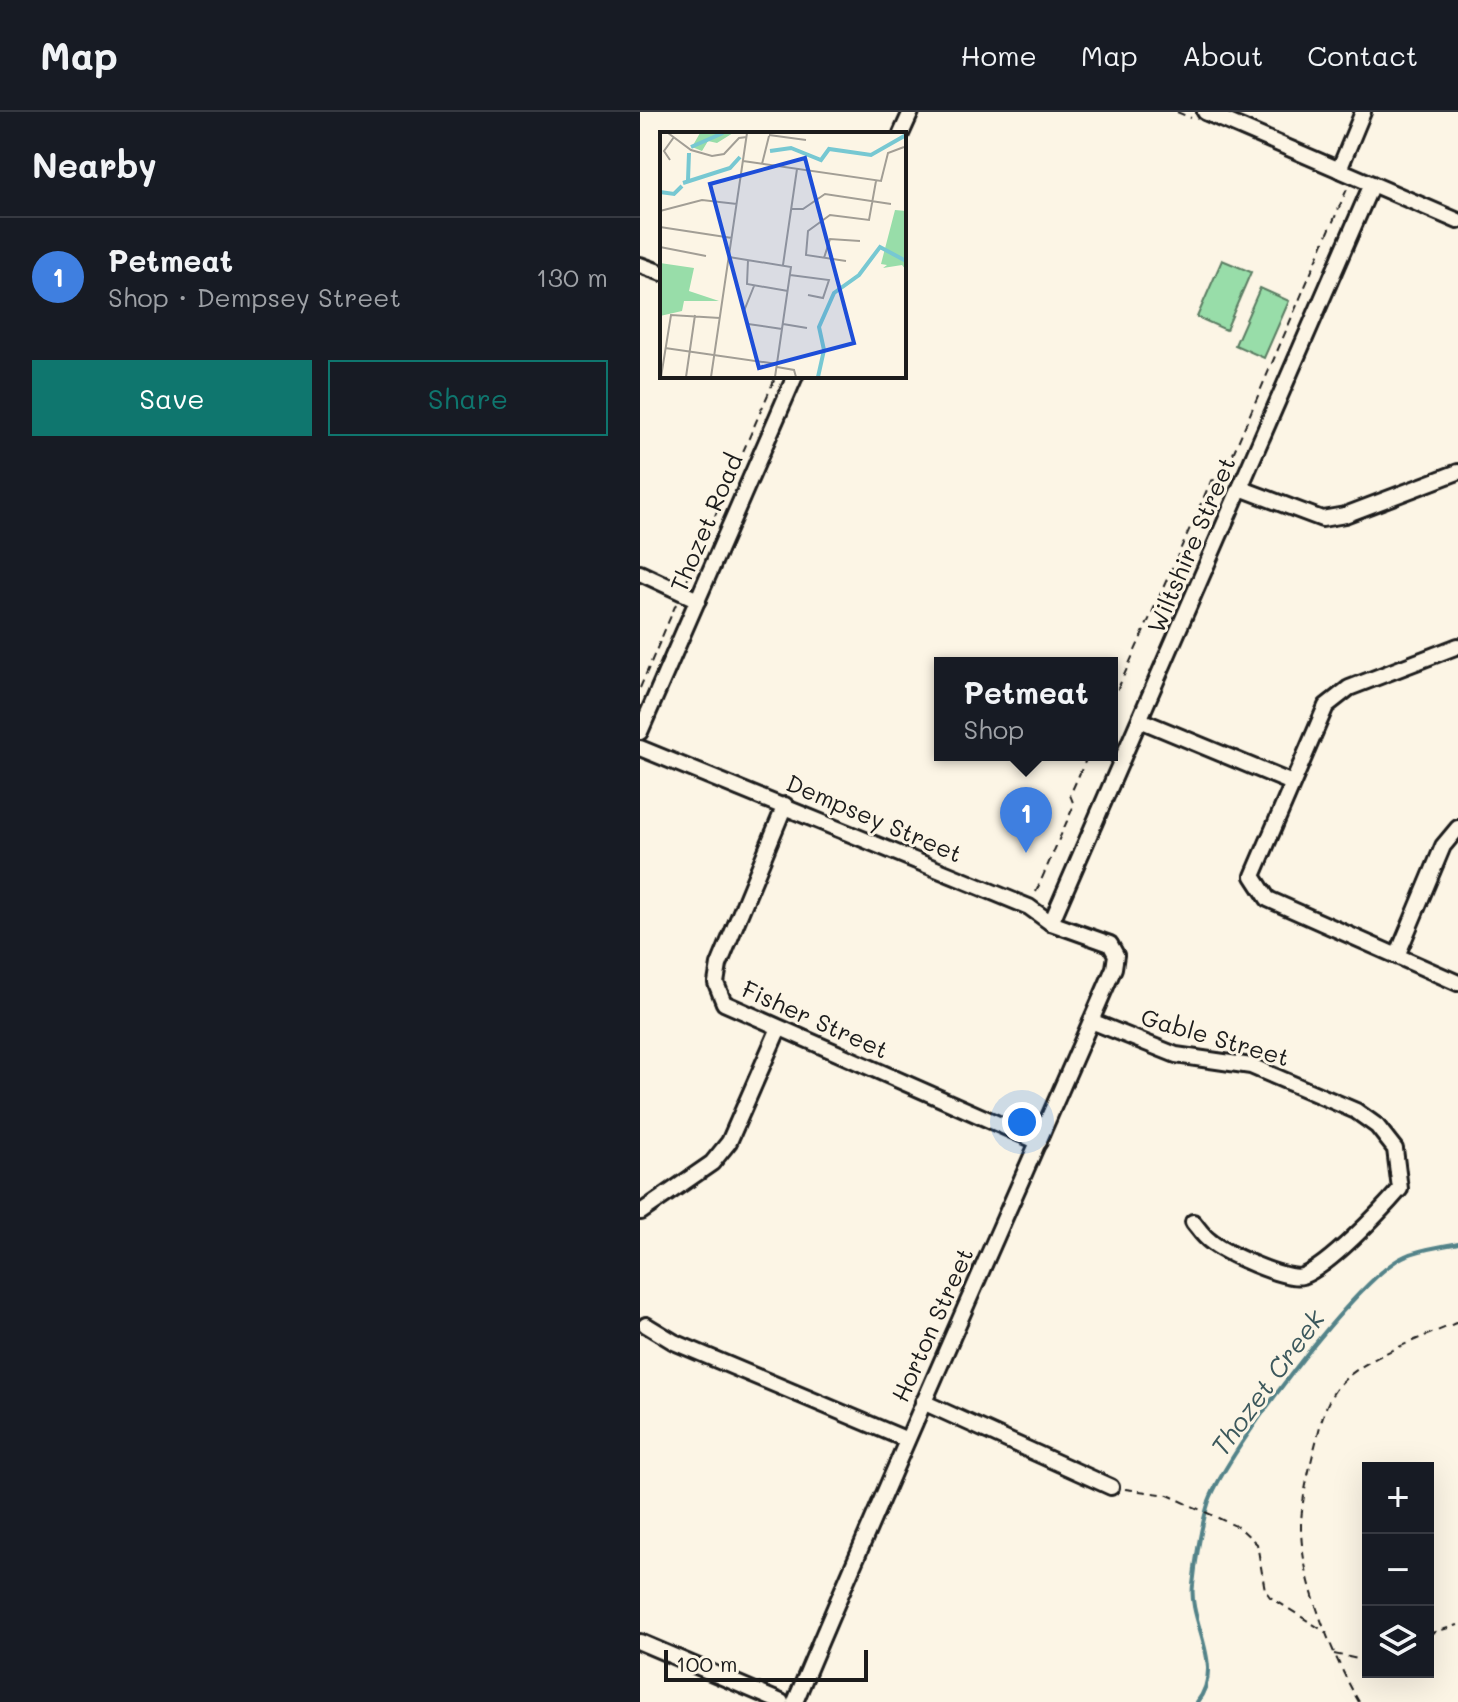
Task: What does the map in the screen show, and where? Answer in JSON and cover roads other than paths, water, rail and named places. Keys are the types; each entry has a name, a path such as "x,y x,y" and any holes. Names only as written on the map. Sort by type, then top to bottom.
{"street":[{"path":"902,132 911,112"},
{"path":"1339,170 1363,112"},
{"path":"1198,115 1458,221"},
{"name":"Wiltshire Street","path":"1051,923 1372,184"},
{"path":"640,265 660,272"},
{"name":"Thozet Road","path":"640,732 794,378"},
{"path":"1240,488 1322,519 1345,515 1458,472"},
{"path":"640,573 698,600"},
{"path":"1458,646 1337,695 1320,717 1253,876 1260,892 1268,899 1458,983"},
{"path":"1140,720 1292,783"},
{"name":"Dempsey Street","path":"640,748 1029,907 1051,923 1110,944 1116,955 1114,968"},
{"name":"Fisher Street","path":"785,805 719,965 716,983 724,1003 778,1030 1039,1142"},
{"path":"1397,956 1443,846 1458,828"},
{"name":"Horton Street","path":"795,1702 905,1439 1114,968"},
{"name":"Gable Street","path":"1091,1021 1176,1055 1251,1066 1291,1082 1356,1111 1377,1126 1395,1149 1400,1189 1343,1245 1304,1276 1290,1278 1211,1242 1193,1222"},
{"path":"641,1212 712,1163 729,1142 778,1030"},
{"path":"646,1325 674,1342 905,1439"},
{"path":"923,1402 1111,1487"},
{"path":"640,1642 781,1702"}],"waterway":[{"name":"Thozet Creek","path":"1197,1702 1208,1674 1193,1585 1206,1511 1221,1477 1296,1367 1357,1296 1384,1270 1405,1256 1458,1243"}],"place":[{"name":"Petmeat","path":"1026,853"}]}
